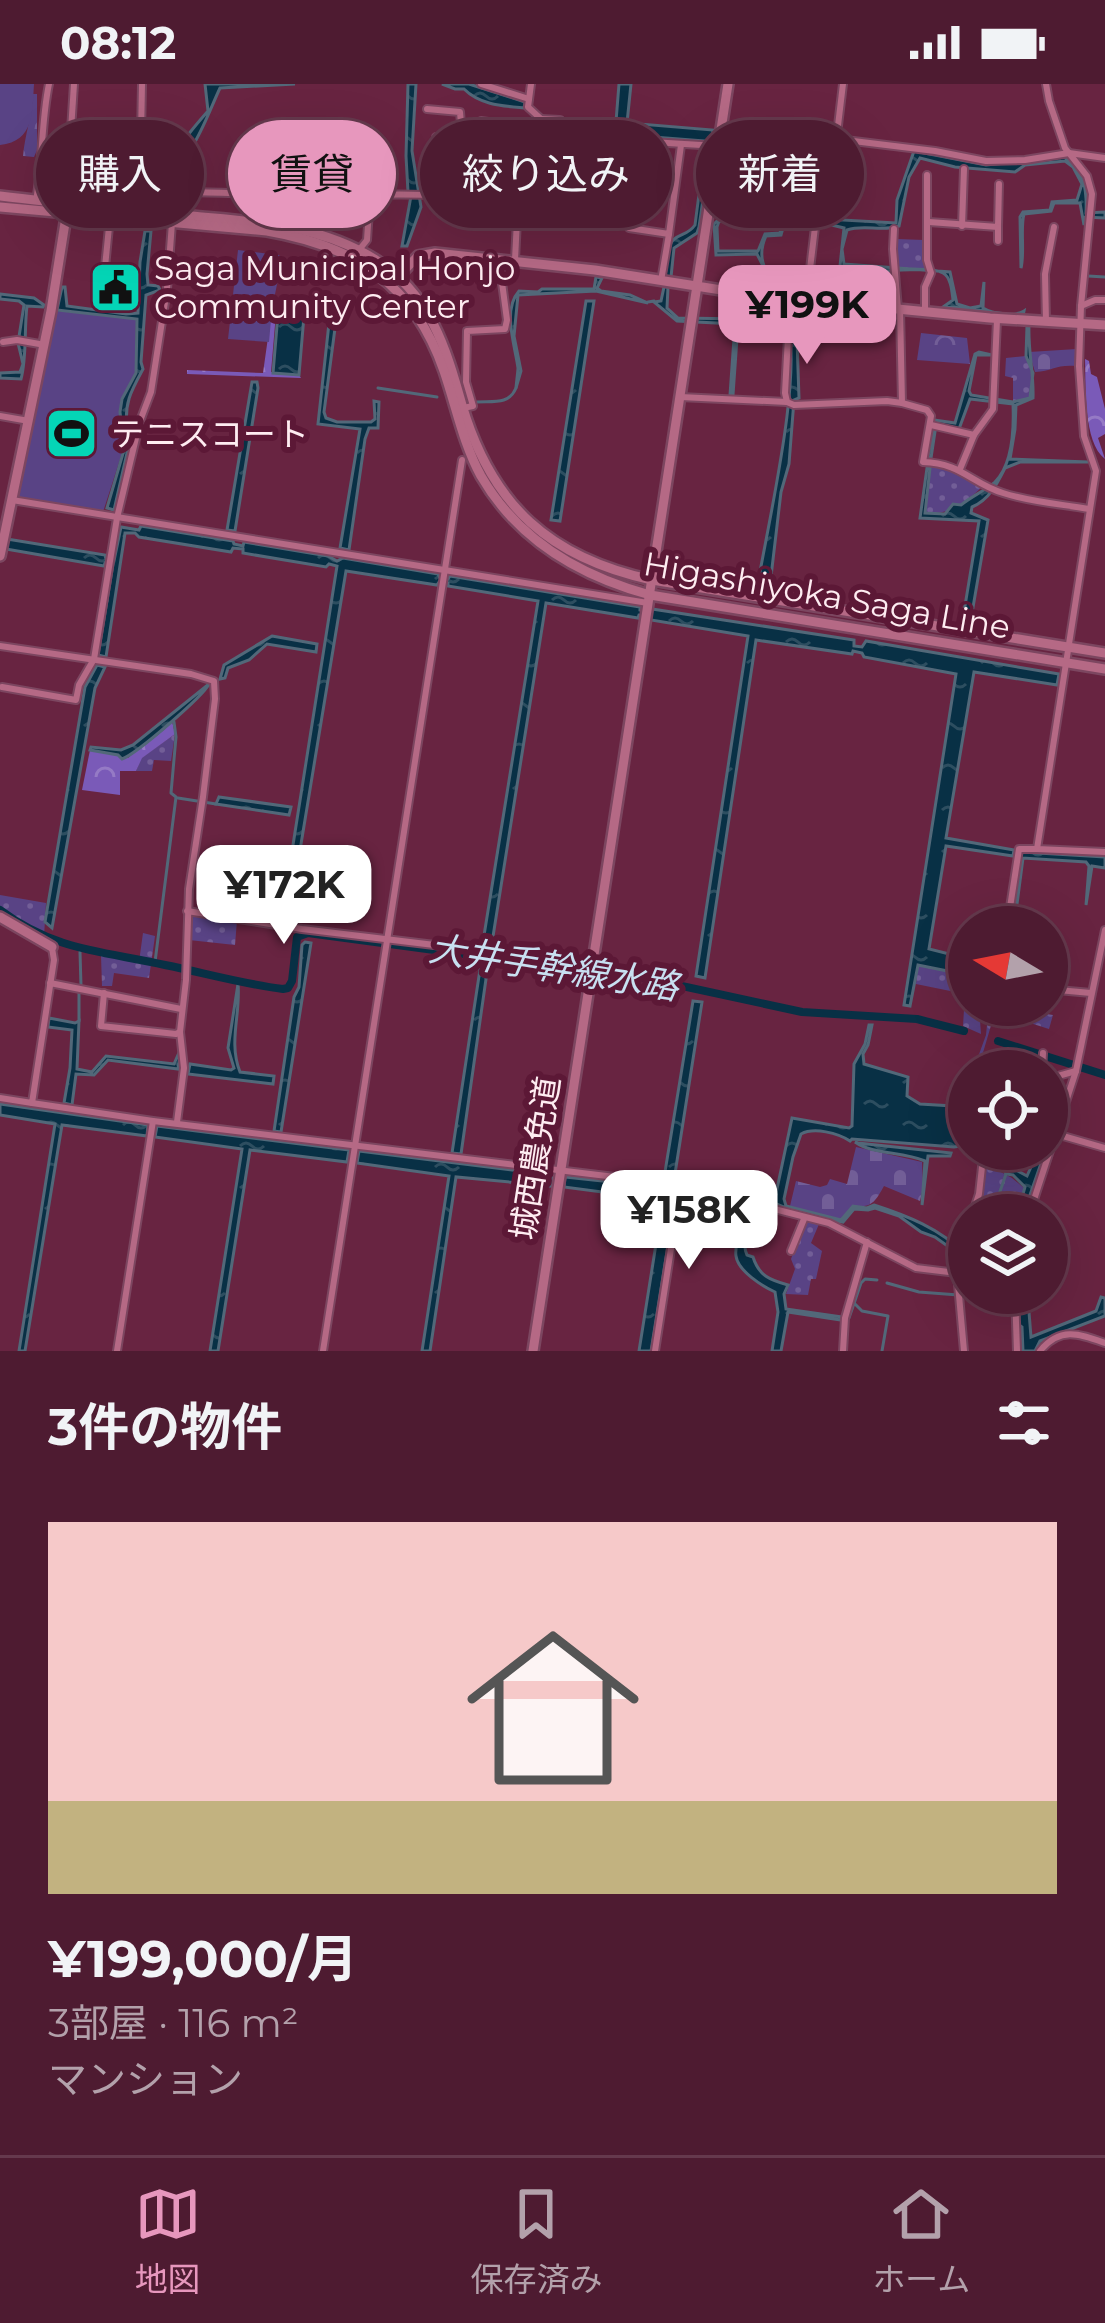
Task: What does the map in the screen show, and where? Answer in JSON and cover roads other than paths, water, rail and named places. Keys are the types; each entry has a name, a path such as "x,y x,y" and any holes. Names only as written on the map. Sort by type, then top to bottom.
{"main road":[{"name":"城西農免道","path":"723,120 728,84"},
{"name":"Higashiyoka Saga Line","path":"0,196 36,192"},
{"name":"Higashiyoka Saga Line","path":"0,207 36,208"},
{"name":"Higashiyoka Saga Line","path":"204,223 306,238 378,261 425,327 470,454 505,510 532,537 574,566 626,588 648,606 1105,669"},
{"path":"0,556 64,228"},
{"name":"Higashiyoka Saga Line","path":"294,228 314,232 355,254"},
{"name":"城西農免道","path":"532,1351 703,228"},
{"path":"394,281 418,256 435,253 801,299 1105,325"},
{"name":"Higashiyoka Saga Line","path":"394,281 434,322 490,474 539,530 578,557 652,580 1105,653"},
{"path":"0,917 52,947"}],"street":[{"path":"44,120 49,84"},
{"path":"72,120 74,84"},
{"path":"140,120 142,84"},
{"path":"481,84 529,99"},
{"path":"531,84 528,107 542,118 560,120"},
{"path":"839,120 843,84"},
{"path":"1037,849 1096,470 1084,436 1079,366 1092,194 1069,153 1046,84"},
{"path":"427,109 460,112 461,120"},
{"path":"672,144 696,145"},
{"path":"864,144 986,161 1069,153 1105,158"},
{"path":"661,281 681,145"},
{"path":"962,226 964,170"},
{"path":"925,312 931,270 925,218 927,176"},
{"path":"998,241 999,184"},
{"path":"928,222 998,227"},
{"path":"1046,322 1045,274 1054,227"},
{"path":"104,277 109,228"},
{"path":"2,687 76,700 94,659 117,518 151,392 177,228"},
{"path":"355,254 367,240 368,228"},
{"path":"515,228 515,260"},
{"path":"629,228 669,234"},
{"path":"791,404 785,393 789,332 810,269 814,228"},
{"path":"894,229 902,404"},
{"path":"463,408 472,406 466,382 466,331 506,329 499,259"},
{"path":"1081,306 1105,300"},
{"path":"960,469 994,401 997,319"},
{"path":"3,342 44,345"},
{"path":"680,397 791,404 887,400 927,410 933,425 928,462 960,469 1018,497 1089,508"},
{"path":"0,416 28,421"},
{"path":"933,425 974,435"},
{"path":"323,1351 462,460"},
{"path":"11,500 444,577 648,606"},
{"path":"0,646 214,681 187,911 180,1032 184,1068 176,1124"},
{"path":"1010,906 1018,849 1105,852"},
{"path":"187,911 303,933 591,969"},
{"path":"1068,1096 1105,930"},
{"path":"32,1102 52,947"},
{"path":"50,983 181,1010"},
{"path":"1068,991 1092,993"},
{"path":"104,993 101,1026 180,1032"},
{"path":"1068,1070 1077,1067"},
{"path":"0,1098 681,1185 829,1223 916,1268 948,1272"},
{"path":"117,1351 153,1121"},
{"path":"1068,1137 1105,1148"},
{"path":"655,1351 681,1185"},
{"path":"790,1250 804,1219"},
{"path":"843,1351 845,1318 867,1242"},
{"path":"959,1314 964,1351"},
{"path":"1016,1314 1017,1351"},
{"path":"1040,1351 1048,1342 1075,1332 1105,1343"}],"water":[{"path":"205,84 295,84 220,88 204,125 200,120 208,111"},
{"path":"408,84 416,84 412,151 420,210 407,246 402,246 411,196 406,156"},
{"path":"442,84 469,84 525,102 524,108 484,102 464,89"},
{"path":"619,84 631,84 627,120 616,120"},
{"path":"672,127 696,129 696,140 672,138"},
{"path":"914,151 986,165 1064,157 1083,182 1086,213 1105,212 1105,218 1085,217 1084,225 1080,203 1054,203 1051,211 1024,214 1021,268 1020,217 1023,212 1050,210 1052,202 1077,200 1082,184 1065,161 1025,165 1015,172 955,167 920,158 909,177 899,226 864,228 864,221 896,223 897,200"},
{"path":"696,217 697,233 674,248 671,277 665,276 671,243 695,225"},
{"path":"714,228 718,251 758,251 765,234 780,233 783,228 781,235 766,236 762,249 766,270 804,275 766,272 757,254 716,255"},
{"path":"844,228 860,228 847,230 844,264 916,269 874,272 868,301 868,270 840,266"},
{"path":"145,231 151,231 148,285 160,290 146,295 143,369 128,404 127,429 132,431 114,510 107,508 124,450 120,412 136,373 137,319 57,310 65,287 67,306 138,313"},
{"path":"938,271 950,272 957,304 970,308 981,306 984,282 983,308 994,312 943,307 953,300 948,278"},
{"path":"596,277 602,278 597,288 601,291 648,303 596,291 518,295 514,336 521,371 516,388 518,368 510,318 519,291 594,289"},
{"path":"668,287 667,308 678,318 786,316 797,340 799,398 794,400 770,585 758,583 788,407 790,341 785,320 738,324 730,395 735,324 677,321 654,302 661,301"},
{"path":"0,294 34,298 44,305 27,306 24,362 21,379 0,378 0,373 20,372 23,364 18,343 24,305 0,299"},
{"path":"586,301 594,301 560,521 551,520"},
{"path":"294,302 323,303 337,313 326,418 371,422 374,401 379,402 378,428 369,428 365,439 349,550 340,548 360,429 318,424 330,314 293,309"},
{"path":"278,314 304,316 299,375 273,373"},
{"path":"1029,326 1032,370 1026,356"},
{"path":"979,352 992,355 976,355 971,395 1013,402 1030,398 1032,378 1033,398 1016,405 1010,459 1088,462 1020,462 1005,468 988,496 972,507 971,513 988,520 971,619 963,618 979,521 920,518 927,468 925,513 945,514 953,504 961,505 991,485 1009,456 1013,404 970,399 959,429 936,425 931,458 934,420 955,423 975,354"},
{"path":"252,382 258,388 235,531 227,530"},
{"path":"141,526 243,546 244,542 651,612 854,640 854,646 862,647 866,641 1059,674 1057,685 974,672 946,838 1014,850 1013,856 946,846 929,949 948,954 948,971 918,965 910,1006 904,1005 956,674 853,651 756,640 705,978 696,976 748,636 651,620 650,616 546,603 491,949 482,948 538,601 448,583 346,571 288,923 281,921 337,566 125,533 106,657 98,655 113,564 6,549 7,539 105,555 114,561 121,527 139,530"},
{"path":"272,636 317,644 316,652 267,644 249,660 228,668 220,679 224,665"},
{"path":"97,665 105,667 95,688 52,928 45,922 85,687"},
{"path":"209,684 130,755 122,759 90,750 133,745"},
{"path":"219,797 291,807 289,815 216,804"},
{"path":"1021,852 1105,857 1105,868 1092,866 1086,905 1086,862 1023,858 1014,906"},
{"path":"311,943 281,1132 274,1131 302,945"},
{"path":"481,963 488,965 461,1154 452,1153"},
{"path":"238,984 235,1050 240,1072 274,1076 273,1084 188,1074 190,1064 234,1068 228,1048"},
{"path":"693,1001 702,1002 674,1180 664,1178"},
{"path":"49,1018 79,1021 77,1069 92,1072 106,1056 174,1064 181,1048 178,1069 108,1060 94,1075 76,1074 72,1105 64,1103 72,1030 48,1027"},
{"path":"872,1025 864,1064 908,1077 907,1096 920,1104 948,1106 948,1147 850,1141 826,1132 806,1132 793,1157 786,1206 841,1220 853,1206 874,1205 934,1230 948,1240 948,1246 899,1216 875,1208 854,1209 843,1222 803,1215 774,1203 792,1118 852,1126 854,1064"},
{"path":"0,1104 148,1125 147,1136 62,1125 25,1351 19,1351 55,1124 0,1115"},
{"path":"157,1126 349,1150 347,1162 250,1150 218,1351 210,1351 242,1149 155,1137"},
{"path":"855,1142 948,1156 928,1156 922,1205 925,1161"},
{"path":"359,1151 552,1175 551,1186 456,1177 430,1351 422,1351 449,1176 357,1163"},
{"path":"1004,1170 1016,1170 1027,1176 1030,1170 1039,1170 1030,1194 1023,1194 1025,1187"},
{"path":"565,1177 677,1189 651,1351 639,1351 663,1200 564,1187"},
{"path":"685,1190 767,1210 748,1230 747,1255 766,1276 788,1285 786,1309 841,1320 788,1312 781,1351 772,1351 778,1312 775,1292 746,1272 736,1256 745,1214 684,1199"},
{"path":"1101,1297 1105,1298 1105,1316 1040,1341 1035,1351 1023,1351 1022,1327 1012,1314 1029,1314 1031,1337 1096,1311"}],"waterway":[{"path":"1088,276 1105,277"},
{"path":"648,302 654,301"},
{"path":"378,388 437,397"},
{"path":"477,402 505,400 516,388"},
{"path":"155,962 176,797 171,793 174,722"},
{"path":"178,798 216,804"},
{"name":"大井手幹線水路","path":"0,910 40,934 80,948 283,989 292,981 297,937 308,933 608,970 802,1012 917,1019 964,1031"},
{"path":"80,952 81,986"},
{"path":"79,993 79,1021"},
{"name":"大井手幹線水路","path":"998,1041 1105,1075"},
{"path":"999,1194 1006,1174"},
{"path":"767,1211 778,1205"},
{"path":"849,1318 861,1283 877,1280"},
{"path":"887,1283 948,1294"},
{"path":"854,1303 862,1311 888,1316 882,1351"}],"place":[{"name":"Saga Municipal Honjo Community Center","path":"115,287"},
{"name":"テニスコート","path":"72,434"}]}
